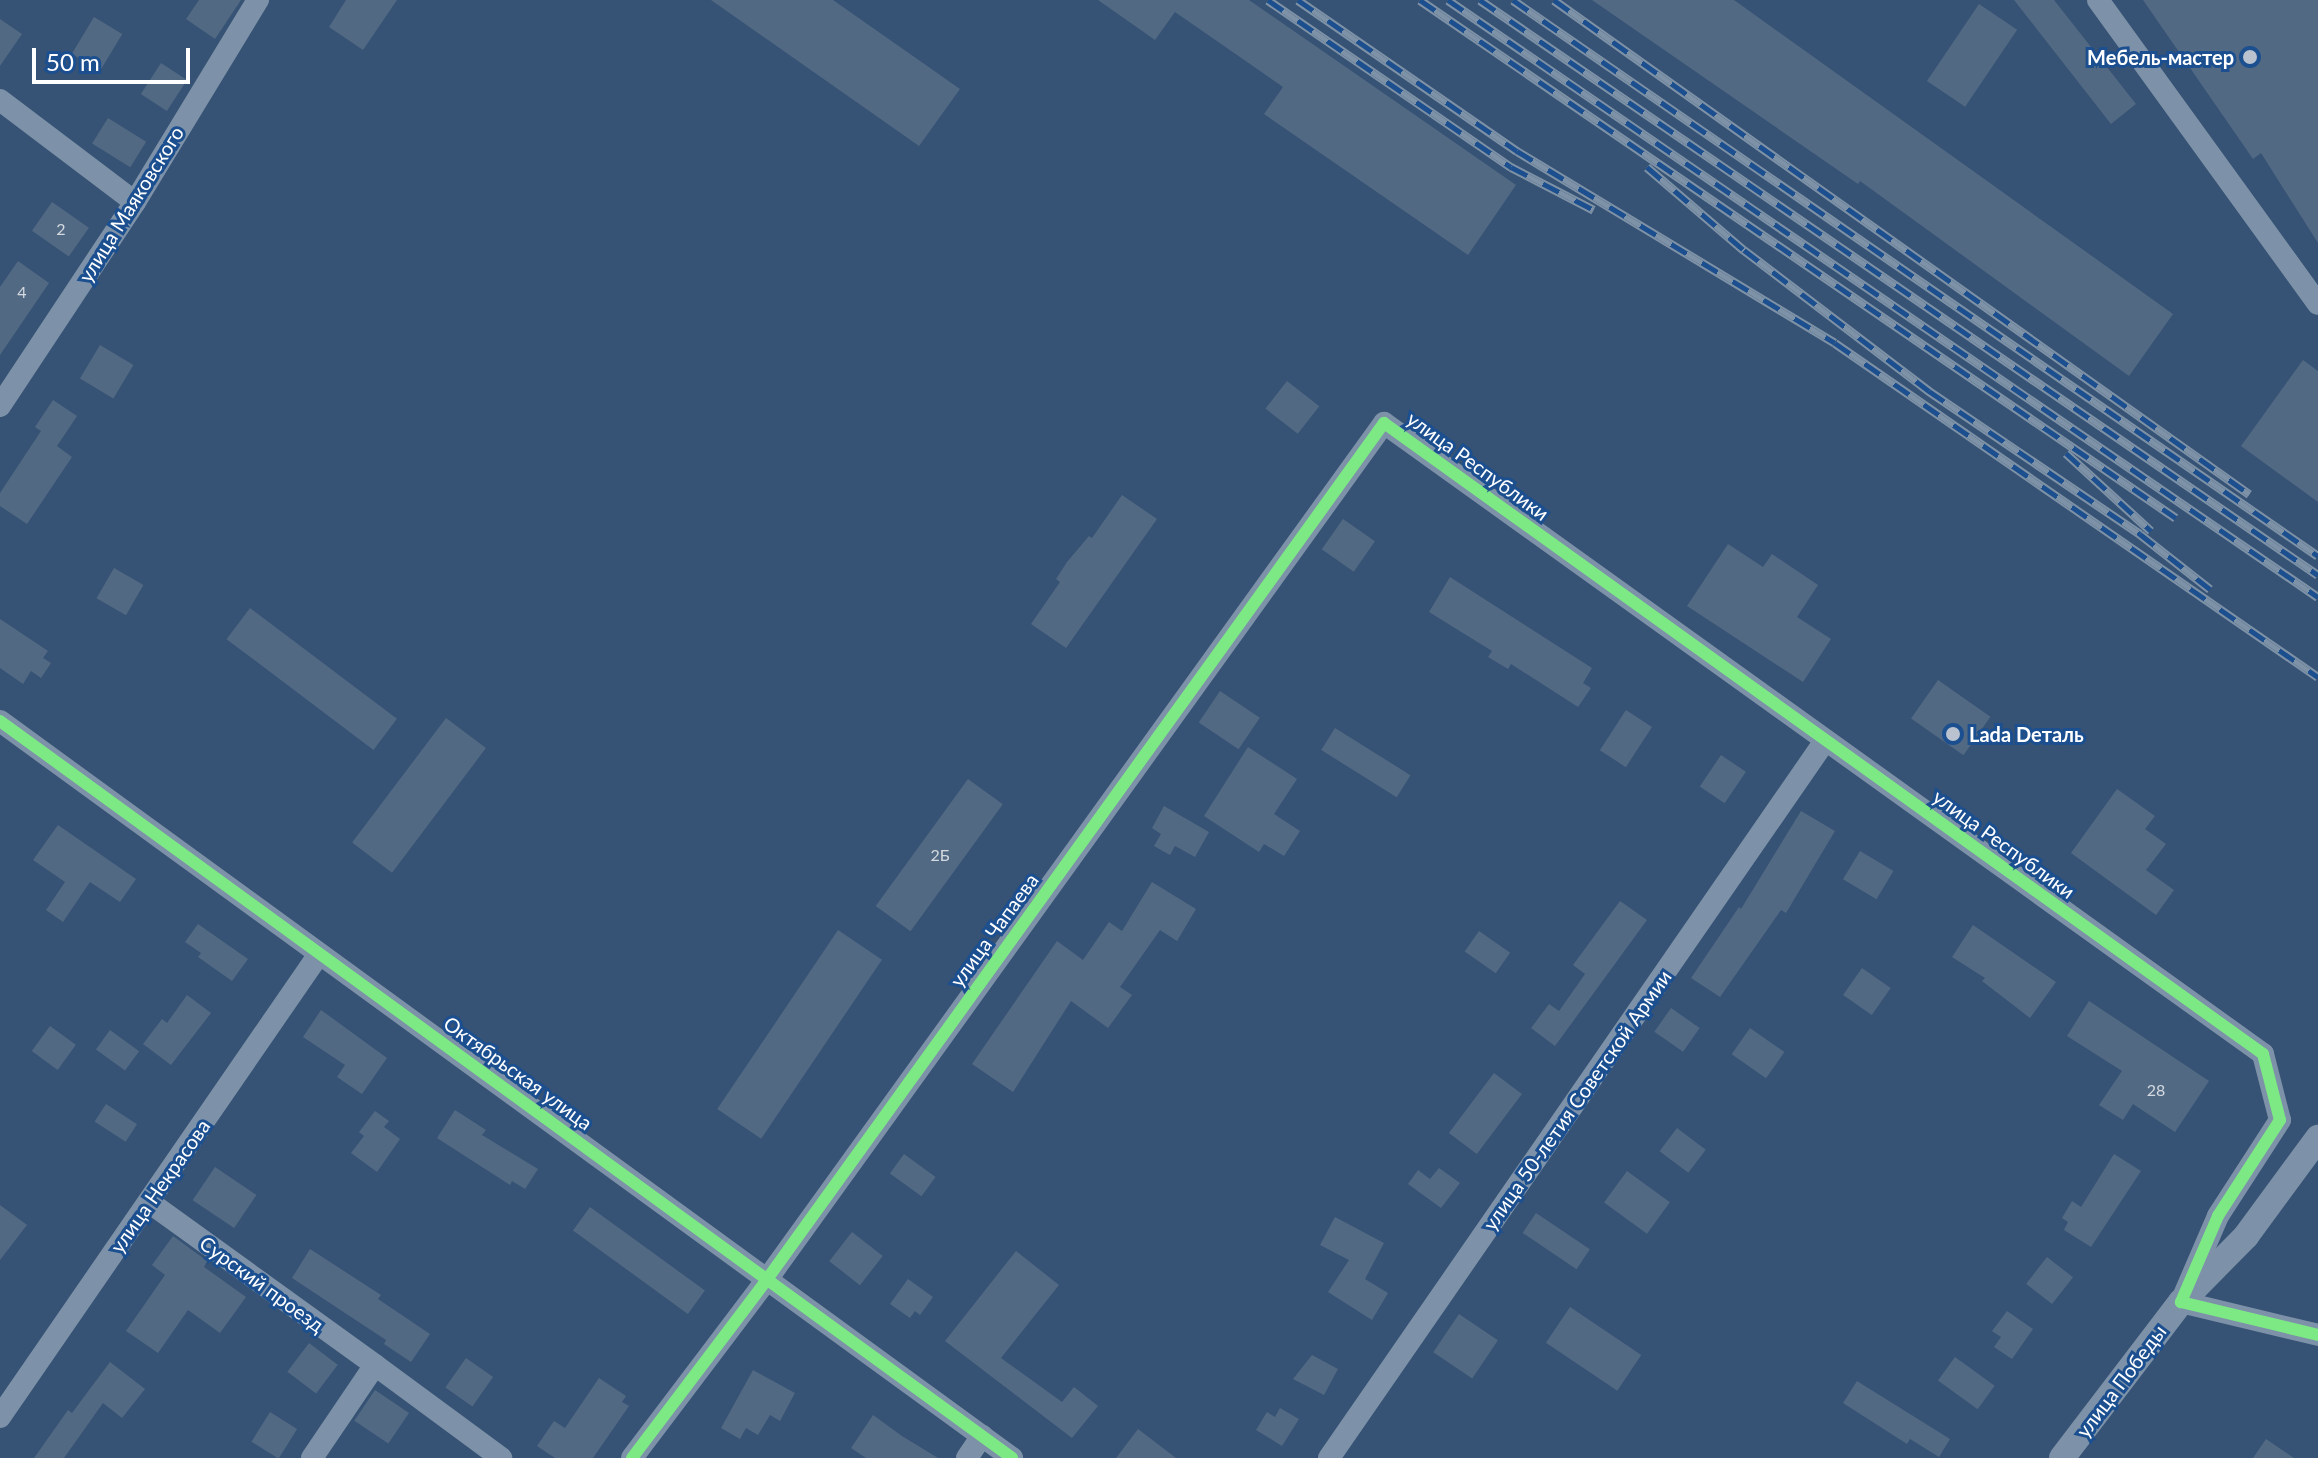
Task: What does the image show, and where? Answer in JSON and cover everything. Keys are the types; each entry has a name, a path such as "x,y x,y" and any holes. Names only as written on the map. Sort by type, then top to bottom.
{"street":[{"name":"улица Маяковского","path":"0,406 135,202 258,0"},
{"path":"2098,0 2318,304"},
{"path":"0,100 135,202"},
{"name":"улица Республики","path":"1384,423 2263,1054 2280,1120 2218,1216 2181,1302"},
{"name":"улица Чапаева","path":"632,1458 768,1278 1384,423"},
{"name":"Октябрьская улица","path":"0,721 1012,1458"},
{"name":"улица 50-летия Советской Армии","path":"1329,1458 1825,741"},
{"name":"улица Некрасова","path":"0,1417 319,954"},
{"name":"улица Победы","path":"2062,1458 2181,1302 2246,1236 2318,1138"},
{"name":"Сурский проезд","path":"149,1202 501,1458"},
{"path":"2181,1302 2318,1335"},
{"path":"312,1458 375,1365"},
{"path":"967,1458 982,1436"}],"building":[{"path":"199,0 241,0 215,39 186,19"},
{"path":"346,0 397,0 363,50 329,27"},
{"path":"711,0 833,0 960,89 919,146"},
{"path":"1098,0 1249,0 1516,185 1468,255 1264,114 1283,87 1175,12 1155,40"},
{"path":"1592,0 1734,0 2173,314 2129,376 1860,181 1858,184"},
{"path":"2014,0 2054,0 2136,104 2111,124"},
{"name":"Мебель-мастер","path":"2143,0 2318,0 2318,243 2261,153 2253,159"},
{"path":"1979,4 2017,30 1965,107 1927,81"},
{"path":"94,17 122,34 100,71 72,54"},
{"path":"0,19 22,34 0,66"},
{"path":"161,63 187,80 167,111 141,94"},
{"path":"108,118 146,142 130,167 92,143"},
{"path":"52,202 89,228 69,256 32,231"},
{"path":"18,261 49,283 0,355 0,287"},
{"path":"100,345 133,365 113,399 80,378"},
{"path":"2303,360 2318,371 2318,502 2241,446"},
{"path":"1287,381 1319,406 1298,434 1265,409"},
{"path":"53,400 77,416 57,446 72,457 27,524 0,506 0,493 41,431 35,427"},
{"path":"1122,495 1157,519 1066,648 1031,624 1060,582 1056,579 1067,562 1089,536 1092,538"},
{"path":"1343,519 1375,541 1354,572 1322,549"},
{"path":"1728,544 1763,567 1772,554 1818,585 1797,617 1831,639 1803,682 1687,606"},
{"path":"114,568 143,585 126,615 96,598"},
{"path":"1450,577 1592,668 1583,683 1591,688 1578,707 1511,664 1508,669 1488,657 1492,651 1429,612"},
{"path":"250,608 397,719 373,750 227,639"},
{"path":"0,619 48,651 43,658 51,663 41,678 31,671 23,684 0,668"},
{"path":"1938,680 1990,717 1963,755 1911,719"},
{"path":"1220,691 1260,718 1239,749 1199,723"},
{"path":"1626,710 1652,727 1626,767 1600,750"},
{"path":"446,718 486,748 392,873 352,843"},
{"path":"1335,728 1410,775 1397,797 1321,750"},
{"path":"1248,747 1297,779 1274,814 1300,831 1284,856 1264,844 1259,852 1204,816"},
{"path":"1721,755 1746,772 1725,803 1700,787"},
{"path":"968,779 1003,804 911,931 876,906"},
{"path":"2117,789 2155,816 2145,829 2166,844 2146,870 2174,890 2156,915 2071,853"},
{"path":"1164,806 1209,832 1195,857 1175,846 1170,855 1154,846 1161,834 1152,828"},
{"path":"1801,811 1835,831 1786,913 1781,910 1720,997 1691,978 1739,907 1741,909"},
{"path":"58,825 136,879 120,902 90,882 63,922 46,910 65,882 33,860"},
{"path":"1860,851 1893,871 1876,899 1843,879"},
{"path":"1152,882 1196,909 1177,941 1160,930 1120,987 1132,995 1108,1028 1071,1001 1013,1092 972,1064 1057,941 1083,960 1109,922 1122,931"},
{"path":"1620,901 1647,920 1555,1046 1531,1028 1549,1004 1559,1011 1585,974 1573,965"},
{"path":"198,924 248,959 232,981 198,957 201,953 185,942"},
{"path":"1973,925 2056,982 2030,1018 1982,981 1985,978 1952,957"},
{"path":"838,930 882,960 761,1139 717,1109"},
{"path":"1479,931 1510,953 1496,973 1465,951"},
{"path":"1862,968 1891,988 1872,1015 1843,995"},
{"path":"187,995 211,1013 171,1065 143,1044 162,1019 167,1023"},
{"path":"2089,1001 2209,1081 2175,1132 2133,1104 2123,1120 2099,1105 2122,1071 2067,1036"},
{"path":"1671,1008 1700,1028 1683,1052 1654,1032"},
{"path":"321,1010 387,1058 362,1094 337,1077 345,1065 303,1037"},
{"path":"50,1026 76,1045 58,1070 32,1051"},
{"path":"1750,1028 1784,1052 1766,1078 1732,1054"},
{"path":"110,1030 139,1051 125,1071 96,1049"},
{"path":"1494,1073 1522,1094 1477,1154 1449,1133"},
{"path":"106,1104 137,1124 126,1142 95,1122"},
{"path":"455,1110 486,1130 482,1135 538,1169 525,1189 512,1181 510,1185 437,1138"},
{"path":"375,1111 389,1121 384,1127 400,1139 377,1172 351,1153 364,1136 359,1132"},
{"path":"1677,1128 1706,1150 1688,1173 1660,1151"},
{"path":"904,1154 936,1177 921,1196 890,1173"},
{"path":"2114,1154 2141,1171 2091,1247 2064,1230 2068,1222 2062,1218 2072,1201 2081,1207"},
{"path":"215,1167 256,1195 234,1228 193,1200"},
{"path":"1439,1168 1460,1183 1441,1208 1408,1184 1418,1170 1430,1179"},
{"path":"1627,1171 1670,1202 1647,1234 1604,1203"},
{"path":"0,1205 27,1225 0,1260"},
{"path":"590,1207 705,1290 688,1314 573,1230"},
{"path":"1536,1213 1590,1249 1576,1269 1523,1233"},
{"path":"1335,1217 1384,1243 1365,1279 1388,1293 1372,1320 1328,1292 1349,1260 1320,1245"},
{"path":"852,1232 883,1256 860,1285 829,1261"},
{"path":"173,1236 207,1261 204,1267 246,1297 220,1333 188,1310 158,1353 126,1331 165,1275 152,1265"},
{"path":"310,1249 381,1295 378,1299 430,1334 411,1362 384,1344 386,1340 292,1278"},
{"path":"1016,1251 1059,1285 1001,1358 1062,1402 1074,1387 1098,1406 1072,1438 945,1341"},
{"path":"2047,1257 2073,1277 2052,1304 2026,1284"},
{"path":"908,1279 933,1297 920,1315 915,1311 910,1318 890,1304"},
{"path":"1570,1307 1641,1355 1617,1391 1546,1343"},
{"path":"2007,1311 2033,1329 2012,1359 1994,1347 2001,1337 1992,1331"},
{"path":"1459,1314 1498,1340 1472,1378 1433,1352"},
{"path":"309,1343 338,1365 316,1393 287,1372"},
{"path":"1312,1355 1338,1369 1324,1395 1293,1379"},
{"path":"1955,1357 1995,1386 1978,1409 1938,1380"},
{"path":"466,1358 493,1377 472,1406 445,1387"},
{"path":"110,1362 145,1389 122,1418 103,1403 64,1458 34,1458 68,1410 72,1413"},
{"path":"753,1370 795,1393 780,1421 770,1415 758,1435 746,1428 740,1439 721,1428"},
{"path":"599,1378 626,1396 622,1402 629,1406 593,1458 555,1458 537,1446 554,1421 565,1428"},
{"path":"1857,1381 1950,1439 1939,1457 1910,1439 1907,1444 1843,1403"},
{"path":"375,1390 409,1413 388,1444 354,1421"},
{"path":"1280,1408 1299,1419 1282,1446 1256,1430 1267,1412 1275,1417"},
{"path":"270,1412 297,1429 279,1458 251,1442"},
{"path":"873,1415 938,1458 866,1458 851,1448"},
{"path":"1138,1429 1176,1458 1116,1458"},
{"path":"2266,1439 2294,1458 2253,1458"}],"railway":[{"path":"1268,0 1511,167 1594,210"},
{"path":"1298,0 1517,151 1835,343 2318,677"},
{"path":"1420,0 2176,518"},
{"path":"1448,0 2318,597"},
{"path":"1480,0 2318,575"},
{"path":"1513,0 2318,556"},
{"path":"1554,0 2249,494"},
{"path":"1647,167 1744,250 1929,391 2140,534 2210,589"},
{"path":"2066,453 2151,531"}],"cycle path":[{"path":"632,1458 768,1278 1384,423 2263,1054 2280,1120 2218,1216 2181,1302 2318,1335"},
{"path":"0,721 1012,1458"}],"place":[{"name":"Мебель-мастер","path":"2250,57"},
{"name":"Lada Dеталь","path":"1953,734"}]}
